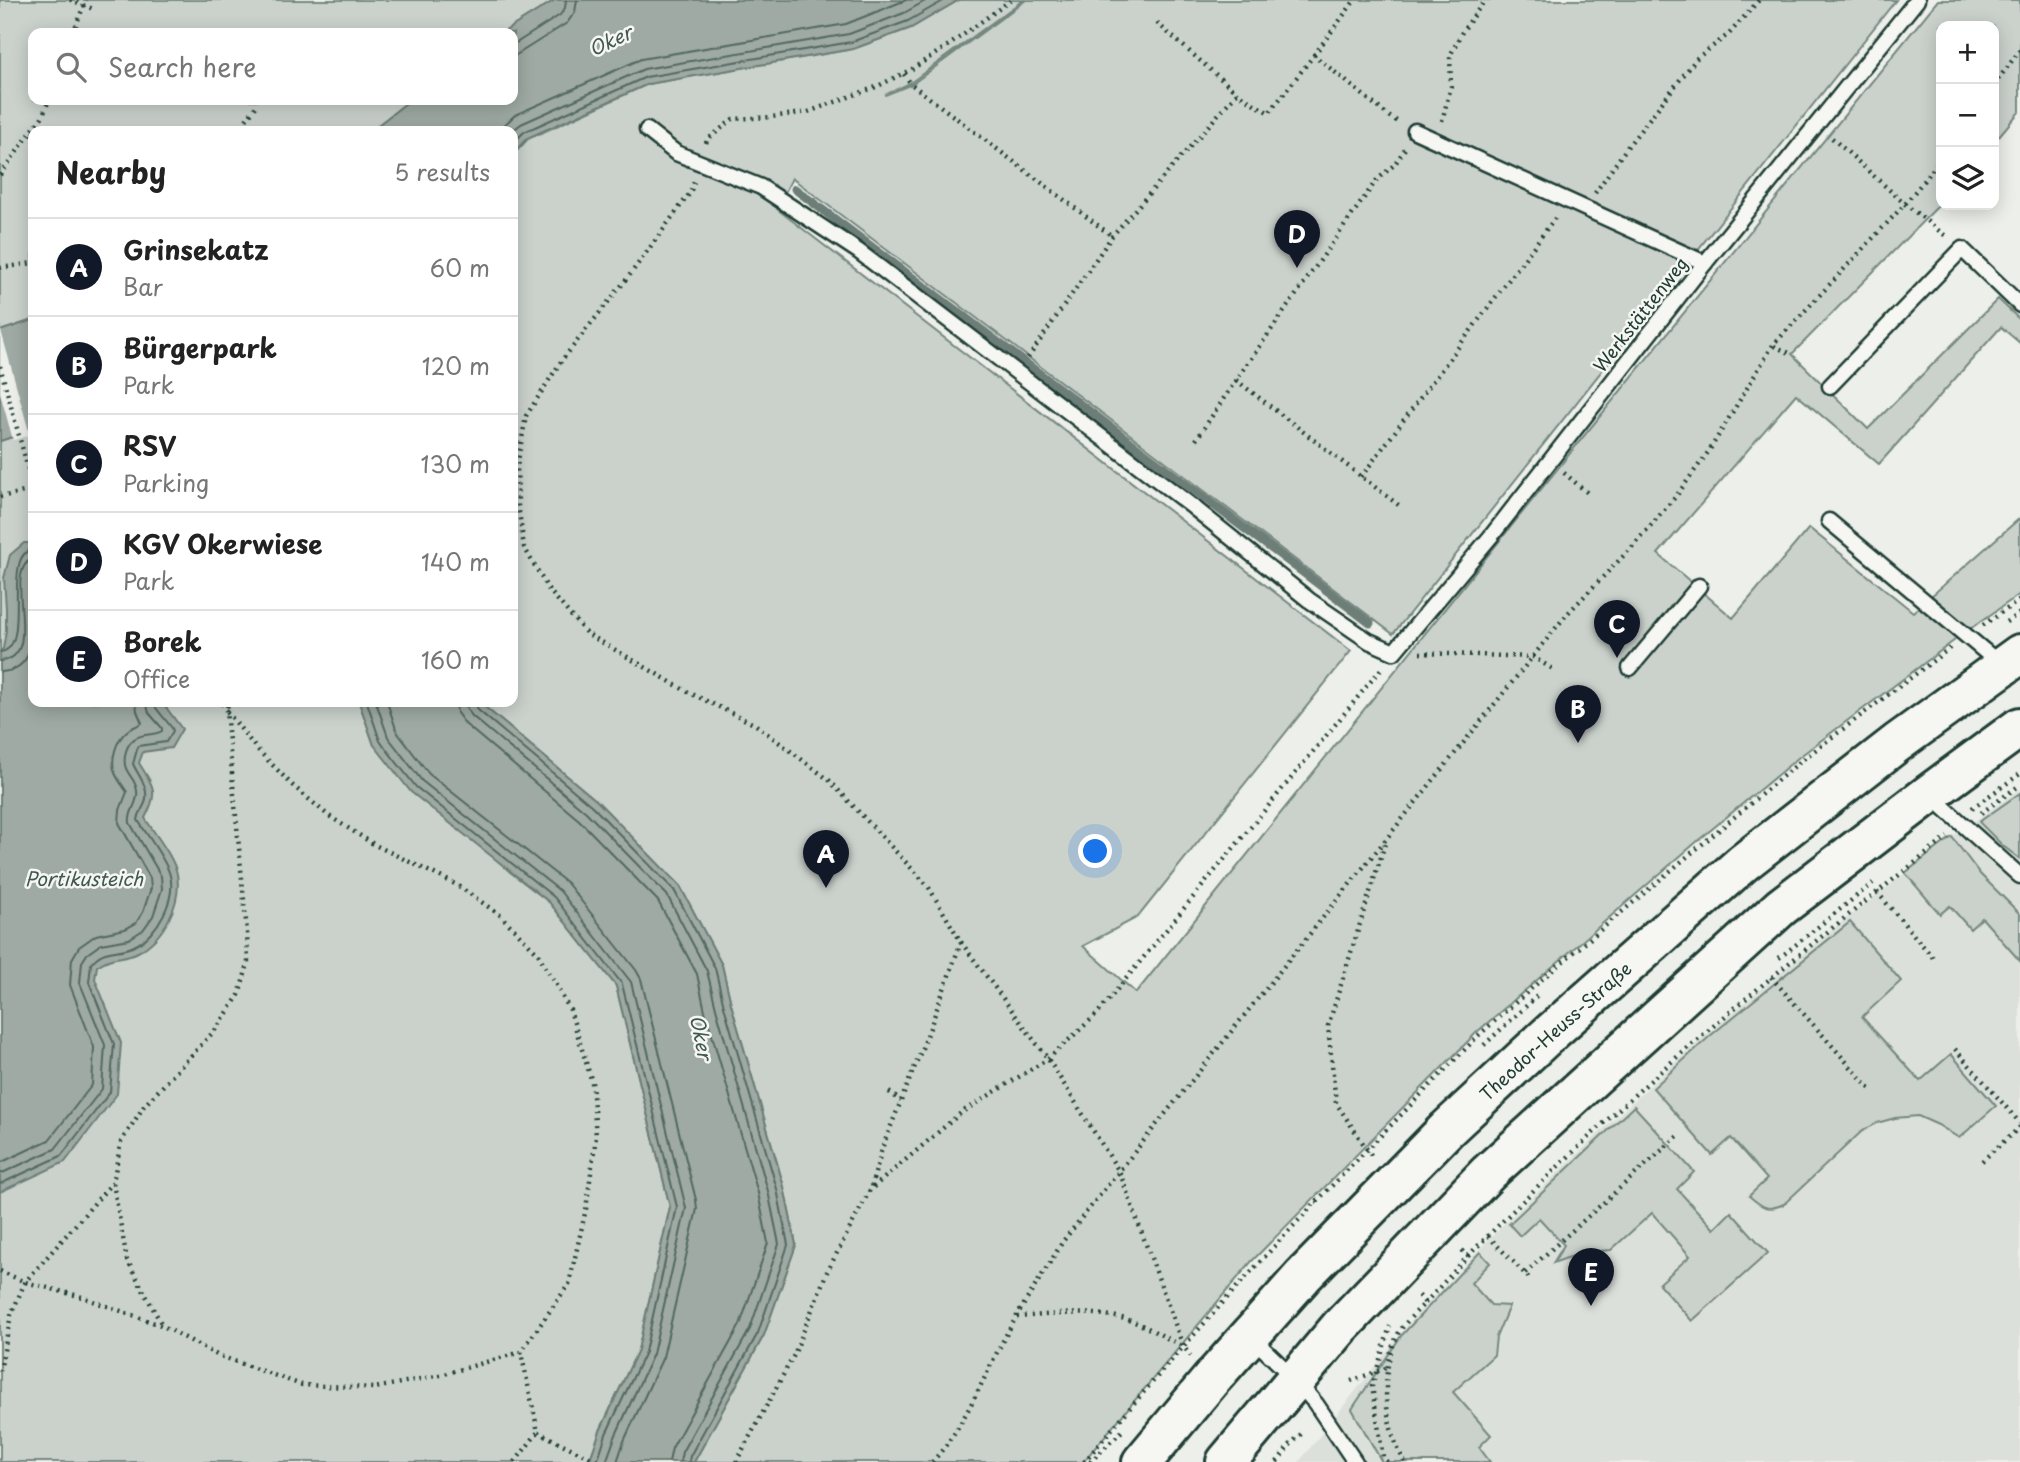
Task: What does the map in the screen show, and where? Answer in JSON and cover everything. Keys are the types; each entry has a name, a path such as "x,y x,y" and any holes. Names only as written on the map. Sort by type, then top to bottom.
{"main road":[{"name":"Theodor-Heuss-Straße","path":"1142,1462 1303,1276 1447,1129 1547,1036 1743,863 1897,743 2011,660"},
{"path":"1226,1462 1374,1290 1488,1172 1780,907 2020,727"}],"lane":[{"name":"Werkstättenweg","path":"1394,652 1492,535 1815,124 1917,0"},
{"path":"648,130 676,153 761,187 858,250 1193,507 1309,600 1369,641 1394,652"},
{"path":"1415,131 1705,263"},
{"path":"1830,386 1962,249 2020,305"},
{"path":"1829,522 1965,637 2011,660"},
{"path":"1630,668 1699,586"},
{"path":"1929,794 2020,876"},
{"path":"1250,1336 1295,1379 1316,1404 1355,1462"}],"path":[{"path":"70,0 84,3 96,10"},
{"path":"518,460 526,416 562,360 690,193 707,140 733,119 808,112 876,87 904,74 953,43 1011,0"},
{"path":"1157,23 1237,93 1269,113 1355,0"},
{"path":"1431,138 1442,122 1451,86 1450,55 1462,32 1485,0"},
{"path":"1584,208 1628,146 1697,58 1729,34 1759,0"},
{"path":"75,28 84,3"},
{"path":"1995,84 2020,50"},
{"path":"1196,440 1376,181 1395,164 1415,131 1390,117 1314,55"},
{"path":"904,74 911,84 1112,236"},
{"path":"1028,357 1112,236 1237,93"},
{"path":"35,126 47,105"},
{"path":"242,126 257,106"},
{"path":"1815,124 1905,204 1962,249"},
{"path":"0,175 28,136"},
{"path":"932,1462 946,1446 977,1394 1005,1336 1063,1241 1573,607 1632,547 1677,495 1709,451 1773,345 1905,204 1936,165"},
{"path":"1361,477 1568,201"},
{"path":"0,268 28,264"},
{"path":"1773,345 1792,354"},
{"path":"0,366 28,469"},
{"path":"1236,380 1401,507"},
{"path":"1549,462 1590,495"},
{"path":"0,498 28,490"},
{"path":"518,505 524,547 548,589 586,632 688,692 756,725 829,780 928,886 961,942 1048,1059 1120,1173 1183,1346 1189,1353"},
{"path":"1084,1462 1183,1346 1317,1201 1479,1035 1672,867 1802,760 1965,637 2020,600"},
{"path":"870,1190 962,1112 1048,1059 1097,1014 1394,652"},
{"path":"1441,654 1533,657 1556,671"},
{"path":"0,1271 25,1282 79,1296 163,1326 217,1356 302,1385 375,1388 441,1375 521,1352 569,1284 586,1209 596,1137 592,1082 570,1010 537,952 500,915 457,885 375,845 329,816 273,766 224,707"},
{"path":"163,1326 127,1260 113,1182 121,1142 144,1106 217,1028 239,995 248,964 227,707"},
{"path":"1405,1462 1397,1449 1390,1426 1386,1395 1389,1367 1398,1335 1425,1303 1488,1236 1702,1035 2020,774"},
{"path":"1961,822 2020,785"},
{"path":"1371,1155 1336,1103 1328,1026 1385,841"},
{"path":"1773,963 1878,878"},
{"path":"1877,892 1935,960"},
{"path":"736,1462 794,1355 827,1272 870,1190 883,1146 961,942"},
{"path":"1771,977 1873,1092"},
{"path":"1955,1049 2020,1125 1982,1161"},
{"path":"890,1092 901,1101"},
{"path":"1525,1273 1679,1135"},
{"path":"0,1371 11,1315 25,1282 113,1182"},
{"path":"1317,1201 1322,1206"},
{"path":"1488,1236 1530,1279"},
{"path":"1454,1243 1468,1256"},
{"path":"1452,1259 1461,1250"},
{"path":"1412,1300 1426,1286"},
{"path":"1417,1295 1425,1303"},
{"path":"1017,1317 1081,1313 1119,1317 1183,1346"},
{"path":"1381,1335 1390,1325 1372,1386 1383,1457 1387,1462"},
{"path":"515,1462 538,1432 521,1352"},
{"path":"1171,1360 1178,1366"},
{"path":"1351,1381 1389,1367"},
{"path":"1277,1462 1304,1431"},
{"path":"538,1432 599,1462"}],"shaded area":[{"path":"0,0 555,0 510,28 28,28 28,105 404,105 378,126 28,126 28,322 0,331"},
{"path":"959,0 1023,0 910,83 885,95 912,84 1026,0 1896,0 1393,634 792,178 777,209 1351,651 1138,917 1083,946 1136,993 1938,0 2020,0 2020,111 1999,136 1999,21 1936,21 1936,208 1792,354 1868,429 1998,299 2020,320 2020,343 2001,327 1879,464 1796,394 1658,554 1733,618 1809,528 1913,612 2020,518 2020,594 1799,757 1477,1032 1251,1262 1083,1462 694,1462 764,1335 796,1245 784,1187 722,965 680,886 597,801 485,707 518,707 518,150 528,139 648,84 853,49 911,28"},
{"path":"28,432 28,707 361,707 374,745 510,872 549,902 616,986 670,1207 638,1350 600,1431 589,1462 0,1462 0,441"},
{"path":"2020,789 2020,1462 1299,1462 1416,1315 1506,1222 1630,1104 1702,1038 1834,928 1952,837"},
{"path":"2020,793 2020,859 1979,822"},
{"path":"1952,837 1980,874 2020,914 2020,961 1982,918 1970,929 1950,906 1940,914 1905,873"},
{"path":"1850,922 1901,981 1862,1017 1920,1081 1951,1054 1996,1106 1959,1138 1918,1116 1877,1123 1861,1132 1784,1204 1773,1208 1765,1207 1749,1196 1767,1179 1731,1138 1712,1155 1653,1088 1710,1036"},
{"path":"1634,1106 1694,1172 1677,1189 1714,1229 1731,1212 1768,1253 1692,1321 1659,1284 1690,1256 1652,1213 1611,1250 1582,1254 1553,1263 1564,1245 1539,1218 1520,1236 1509,1224"},
{"path":"1480,1252 1490,1263 1471,1283 1491,1305 1509,1306 1496,1337 1494,1355 1453,1392 1491,1435 1479,1447 1490,1462 1382,1462 1352,1409 1401,1336"}],"water":[{"name":"Oker","path":"555,0 959,0 911,28 853,49 648,84 527,138 518,148 518,126 378,126 404,105 518,105 518,28 510,28"},
{"path":"28,322 28,432 0,441 0,331"},
{"name":"Portikusteich","path":"24,543 28,543 28,707 166,707 182,729 171,748 143,752 139,763 153,790 152,802 145,818 172,860 177,874 177,897 163,930 147,946 128,956 108,960 97,966 95,979 121,1043 117,1094 65,1162 0,1192 0,651 3,649 6,631 4,578 10,555"},
{"name":"Oker","path":"361,707 485,707 597,801 680,886 722,965 784,1187 796,1245 764,1335 694,1462 589,1462 600,1431 638,1350 670,1207 616,986 549,902 411,792 374,745"}],"pier":[{"path":"0,327 28,436 13,440 0,393"}],"waterway":[{"path":"795,189 1370,623"}],"place":[{"name":"KGV Okerwiese","path":"1297,268"},
{"name":"RSV","path":"1617,658"},
{"name":"Bürgerpark","path":"1578,743"},
{"name":"Grinsekatz","path":"826,888"},
{"name":"Borek","path":"1591,1306"}]}
